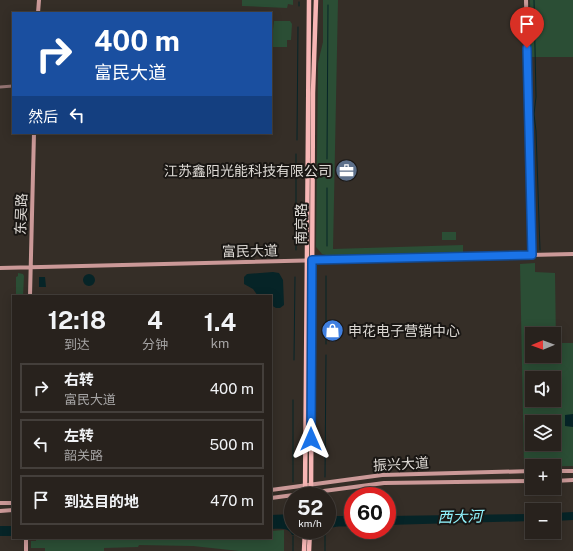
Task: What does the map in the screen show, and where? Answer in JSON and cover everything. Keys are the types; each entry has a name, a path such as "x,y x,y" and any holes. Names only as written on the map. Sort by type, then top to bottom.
{"main road":[{"name":"南京路","path":"309,0 311,484"},
{"name":"南京路","path":"305,485 316,0"},
{"path":"304,551 306,539"},
{"path":"308,539 309,551"}],"street":[{"path":"38,12 39,0"},
{"path":"526,0 532,255"},
{"path":"0,87 12,86"},
{"name":"东吴路","path":"30,295 34,134"},
{"name":"富民大道","path":"0,268 573,254"},
{"name":"振兴大道","path":"272,490 382,475 525,471"},
{"path":"561,471 573,471"},
{"path":"561,481 573,480"},
{"name":"振兴大道","path":"336,490 384,483 525,481"},
{"name":"振兴大道","path":"272,498 284,497"},
{"path":"0,503 12,503"},
{"path":"0,511 12,510"},
{"path":"26,539 26,551"}],"green space":[{"path":"242,0 293,0 293,5 288,4 287,8 242,6"},
{"path":"323,0 338,0 333,249 463,245 463,254 326,255 322,254 316,247 318,63 323,42"},
{"path":"530,0 573,0 573,57 531,57"},
{"path":"274,21 290,21 292,24 291,40 287,40 287,47 272,47"},
{"path":"442,232 456,232 456,240 442,240"},
{"path":"535,263 535,272 555,273 556,327 525,327 525,363 561,363 561,343 573,343 573,466 561,466 561,459 525,459 524,467 520,264"},
{"path":"18,273 23,274 24,276 23,295 16,295 16,277 18,276"},
{"path":"12,442 12,496 11,496"},
{"path":"284,530 284,551 239,551 193,546 139,545 138,547 104,548 104,551 45,551 45,548 31,548 31,541 36,541 36,539 272,539 272,531"}],"water":[{"path":"279,273 283,280 284,305 280,308 276,308 272,306 272,295 257,295 253,289 244,284 244,277 247,274"},
{"path":"87,274 91,274 95,280 91,286 87,286 83,282 83,278"},
{"path":"39,277 45,277 46,287 39,287"},
{"path":"573,414 573,427 565,426 565,415"},
{"path":"573,512 573,520 561,521 561,513"},
{"path":"284,514 284,530 272,529 272,515"},
{"name":"西大河","path":"525,514 525,521 396,525 396,516"},
{"path":"336,516 344,516 344,527 336,527"},
{"path":"0,526 12,526 12,536 0,536"}],"waterway":[{"path":"534,0 536,97 534,114 536,131 540,250"},
{"path":"327,159 328,5"},
{"path":"297,140 298,27"},
{"path":"296,154 296,250"},
{"path":"327,188 327,246"},
{"path":"326,276 326,325"},
{"path":"294,360 295,277"},
{"path":"326,337 326,344"},
{"path":"325,477 326,355"},
{"path":"293,400 293,482"},
{"path":"293,539 293,551"},
{"path":"325,539 325,551"}],"place":[{"name":"江苏鑫阳光能科技有限公司","path":"347,171"},
{"name":"申花电子营销中心","path":"333,331"}],"route":[{"path":"311,439 312,260 532,255 527,48"}]}
